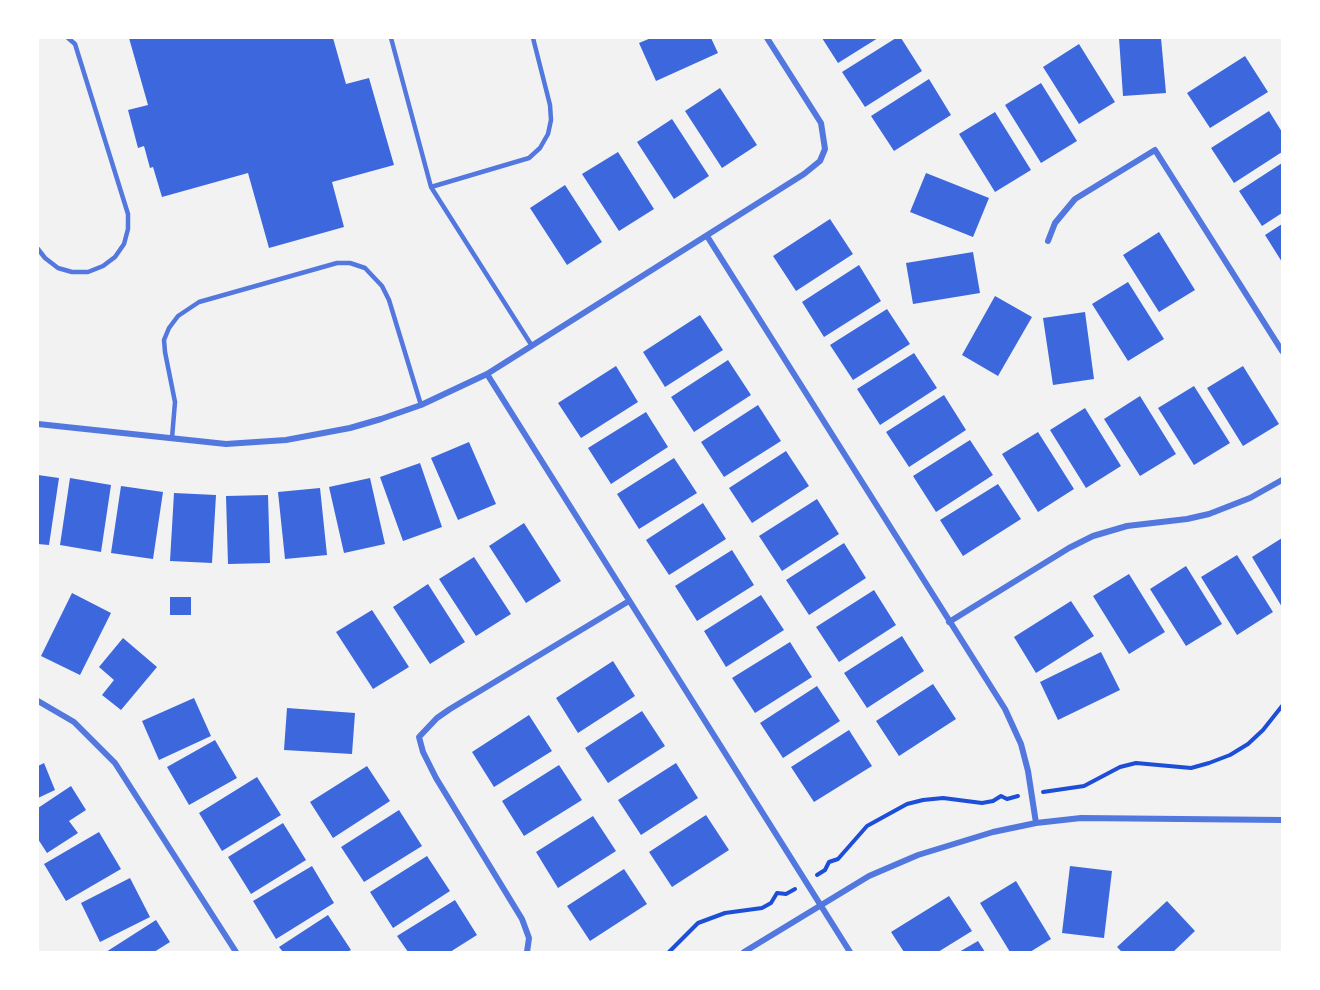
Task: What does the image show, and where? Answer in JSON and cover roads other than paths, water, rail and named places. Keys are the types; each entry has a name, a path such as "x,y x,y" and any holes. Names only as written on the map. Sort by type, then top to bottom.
{"street":[{"path":"38,424 226,444 286,440 350,428 421,405 488,374 804,174 820,161 825,149 821,123 767,38"},
{"path":"1048,241 1055,223 1075,199 1155,150 1282,351"},
{"path":"707,236 1014,725 1024,753 1035,823"},
{"path":"488,374 850,952"},
{"path":"949,622 1069,548 1094,536 1119,528 1209,514 1250,498 1282,480"},
{"path":"527,952 529,938 522,919 436,778 423,752 419,737 450,709 629,601"},
{"path":"38,701 74,722 115,763 236,952"},
{"path":"744,952 869,876 918,855 968,839 1060,819 1282,820"}],"lane":[{"path":"38,249 57,268 72,272 88,272 103,266 115,257 124,244 128,229 128,214 75,44 68,38"},
{"path":"391,38 431,187 532,346"},
{"path":"431,187 529,158 540,148 549,127 550,105 533,38"},
{"path":"172,438 175,402 164,340 178,316 199,302 337,263 350,263 365,268 382,286 389,300 421,405"}]}
